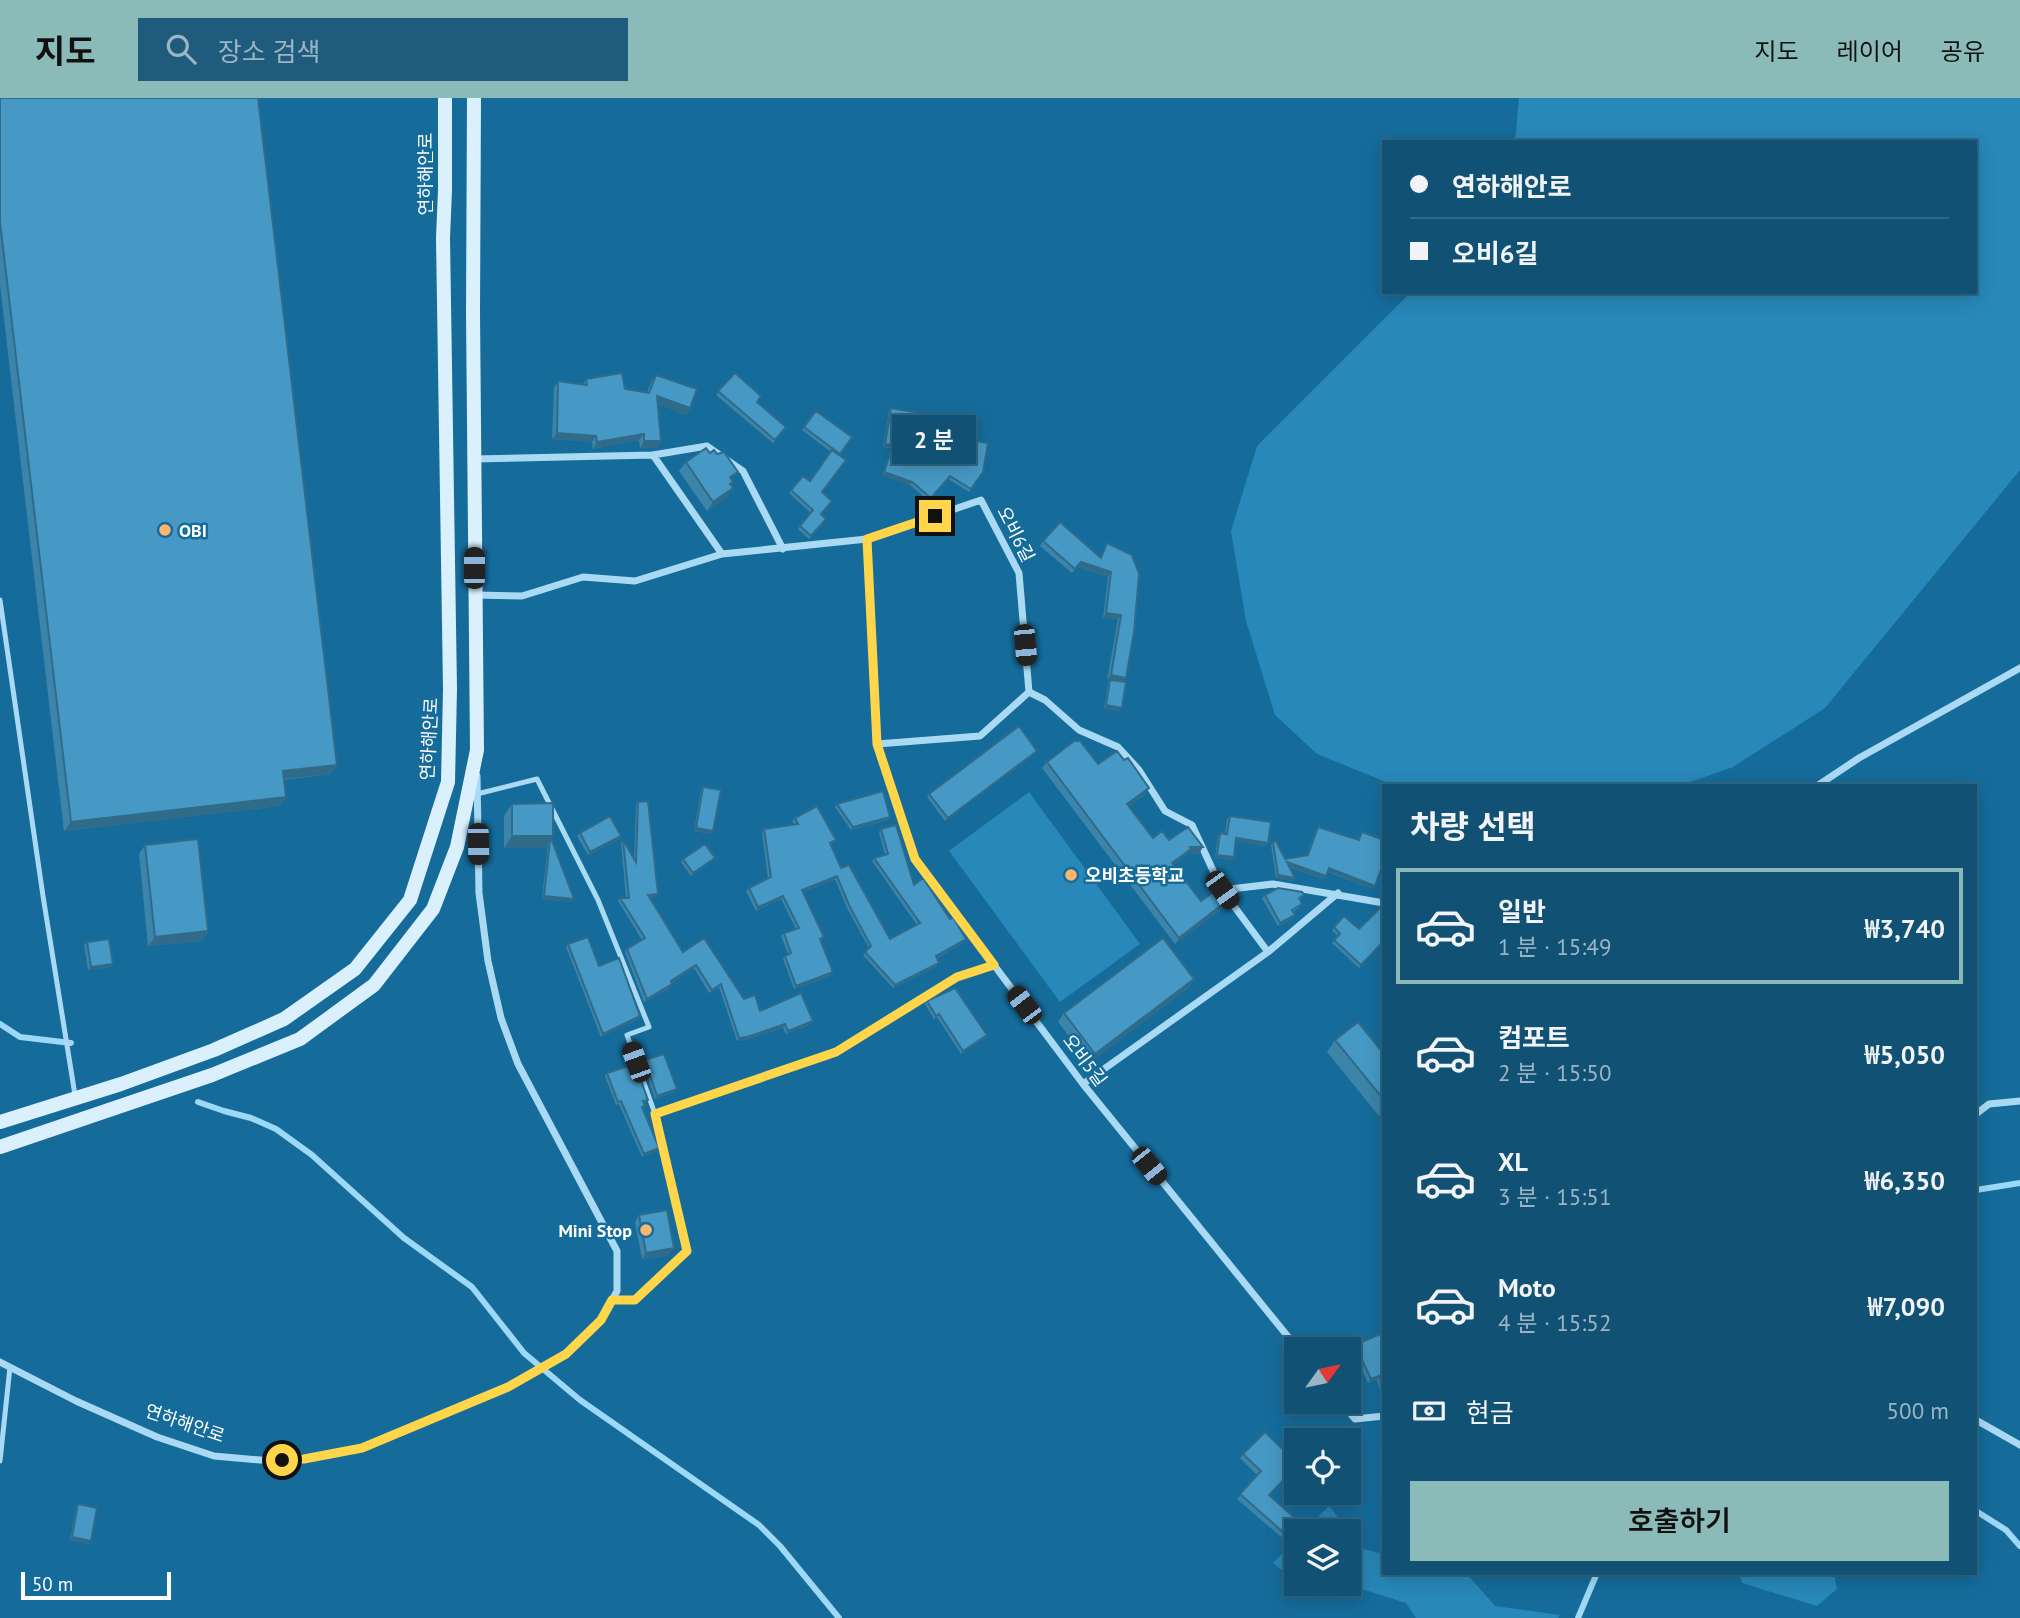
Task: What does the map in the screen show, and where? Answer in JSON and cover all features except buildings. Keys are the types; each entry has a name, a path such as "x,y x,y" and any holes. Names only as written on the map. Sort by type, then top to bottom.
{"street":[{"name":"연하해안로","path":"0,1122 214,1051 284,1019 355,969 410,900 448,782 450,689 443,239 446,190 445,98"},
{"path":"474,98 474,595 479,893 488,961 501,1018 518,1063 617,1251 617,1291 612,1300 635,1300 687,1251 655,1114 836,1052 957,977 994,965"},
{"path":"474,458 653,455 707,446 743,471 783,549"},
{"path":"653,455 722,554"},
{"name":"오비6길","path":"474,595 522,596 583,577 635,581 722,554 867,539 981,500 1019,573 1029,692"},
{"name":"오비5길","path":"867,539 877,744 915,859 1083,1084 1288,1337"},
{"path":"1820,784 1859,758 2020,668"},
{"path":"877,744 980,736 1029,692 1045,699 1079,730 1118,747 1139,770 1165,811 1192,825 1222,890 1268,952"},
{"path":"0,1147 212,1075 300,1039 374,985 433,909 457,848 477,750"},
{"path":"1222,890 1273,884 1382,903"},
{"path":"1083,1084 1268,952 1338,893"},
{"path":"1977,1113 1989,1104 2020,1101"},
{"name":"연하해안로","path":"0,1362 76,1401 157,1437 214,1457 304,1459 362,1448 508,1387 566,1354 601,1320 612,1300"},
{"path":"1351,1414 1355,1419 1382,1416"},
{"path":"1977,1421 2020,1445"}],"lane":[{"path":"0,600 41,883 76,1098"},
{"path":"477,793 537,779 598,900 649,1027 627,1035 655,1114"},
{"path":"0,1461 10,1367"}],"shaded area":[{"path":"1519,98 2020,98 2020,470 1825,708 1733,767 1685,784 1391,784 1317,754 1275,715 1246,621 1231,531 1257,446 1409,294 1977,294 1977,140 1515,140"},
{"path":"1029,792 1140,944 1060,1002 949,851"},
{"path":"1329,1506 1339,1519 1316,1519"},
{"path":"1361,1546 1382,1554 1382,1575 1468,1575 1495,1606 1560,1615 1558,1618 1416,1618 1406,1603 1361,1589"},
{"path":"1284,1552 1284,1571 1273,1563"},
{"path":"1740,1575 1834,1575 1837,1589 1817,1606 1742,1583"}],"waterway":[{"path":"0,1024 20,1037 71,1043"},
{"path":"198,1102 251,1118 276,1129 312,1155 404,1238 472,1287 524,1353 580,1400 759,1525 780,1546 839,1618"},
{"path":"1977,1190 2020,1183"},
{"path":"1977,1512 2006,1530 2020,1546"},
{"path":"1578,1618 1596,1575"}],"place":[{"name":"OBI","path":"165,530"},
{"name":"오비초등학교","path":"1071,875"},
{"name":"Mini Stop","path":"646,1230"}],"route":[{"path":"282,1460 304,1459 362,1448 508,1387 566,1354 601,1320 612,1300 635,1300 687,1251 655,1114 836,1052 957,977 994,965 915,859 877,744 867,539 935,516"}]}
